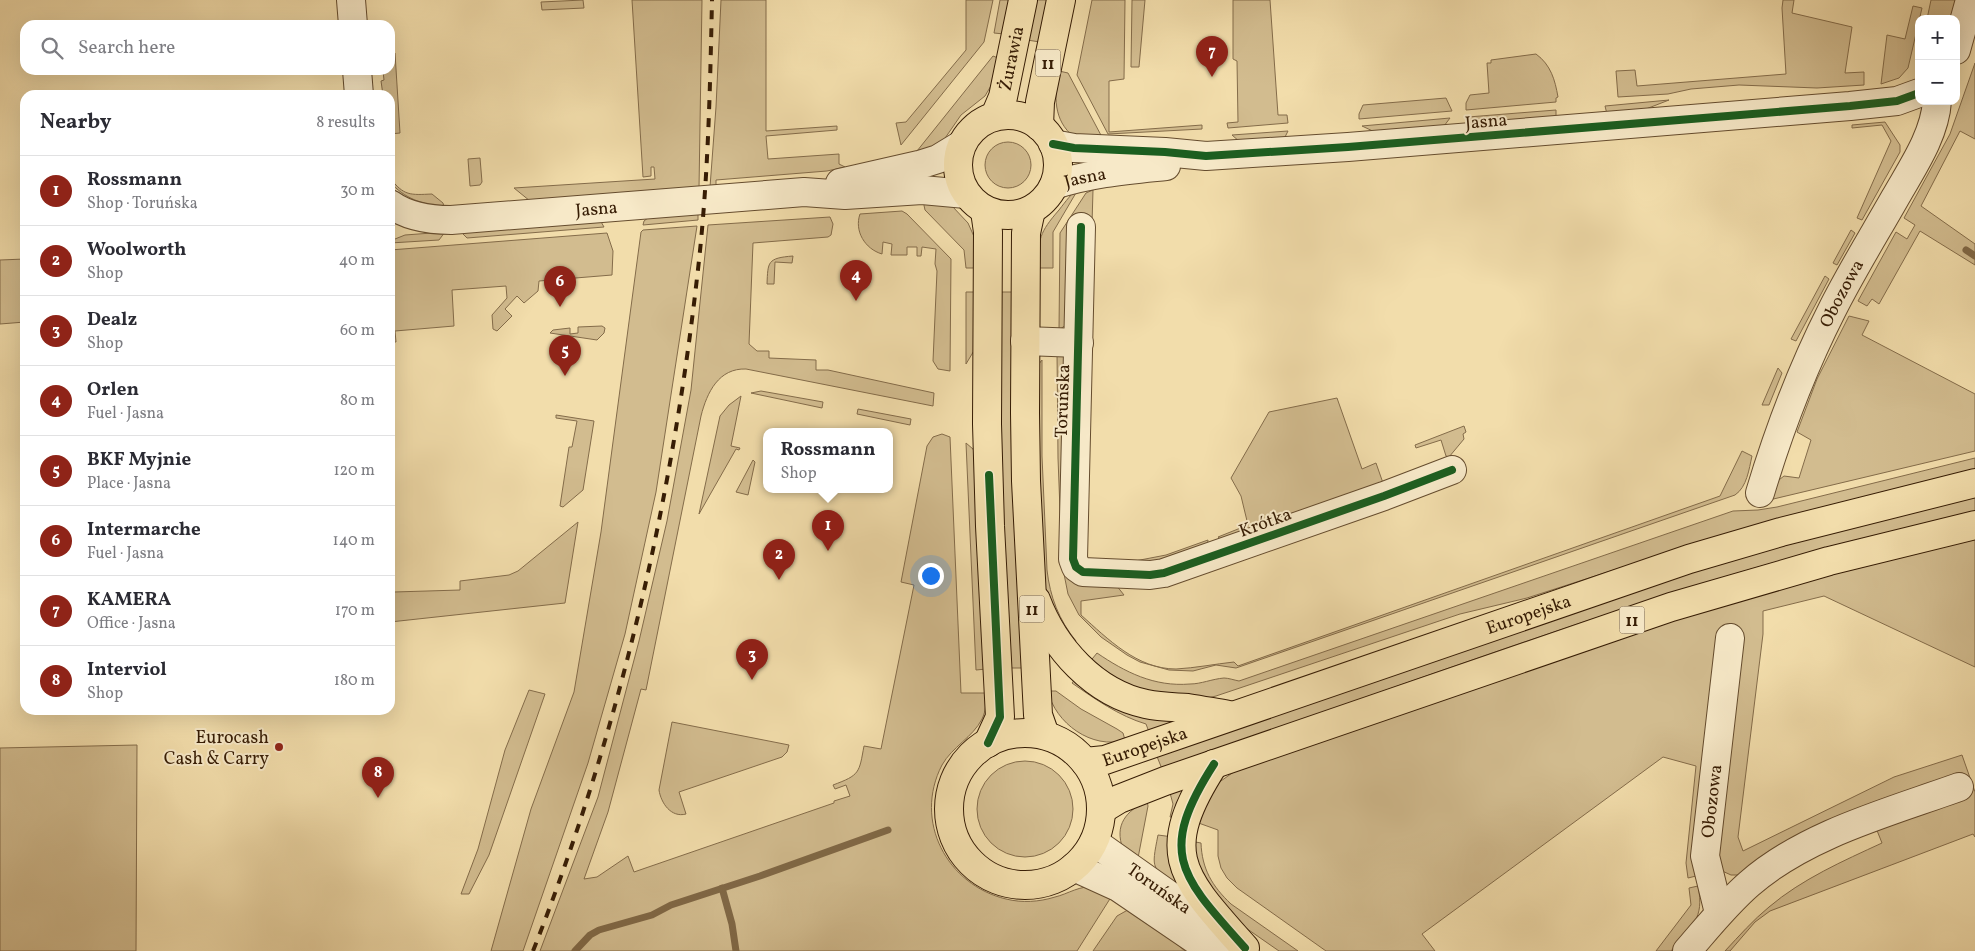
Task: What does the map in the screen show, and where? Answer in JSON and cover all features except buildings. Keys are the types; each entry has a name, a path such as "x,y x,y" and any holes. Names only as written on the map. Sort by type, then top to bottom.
{"main road":[{"name":"Żurawia","path":"995,116 1003,97 1023,0"},
{"name":"Żurawia","path":"1046,135 1040,102 1061,0"},
{"path":"995,116 1016,116 1030,120 1046,135"},
{"name":"11","path":"988,743 1000,717 990,526 987,424 988,232 976,202 960,183 957,170 962,145 973,128 995,116"},
{"name":"11","path":"1046,135 1058,164 1054,184"},
{"path":"976,202 1000,215 1010,216 1031,210 1045,199 1054,184"},
{"name":"Toruńska","path":"1031,210 1026,233 1025,423 1030,578 1038,715 1045,735"},
{"name":"Europejska","path":"1085,762 1105,760 1689,559 1781,532 1975,483"},
{"name":"11","path":"1101,810 1118,799 1214,764 1671,607 1829,561 1975,525"},
{"path":"1030,578 1044,620 1056,639 1083,670 1109,690 1144,704 1188,708 1233,716"},
{"name":"11","path":"1012,734 1045,735 1068,746 1085,762 1097,785 1101,810 1099,826 1094,842 1085,855 1074,867 1060,876 1044,882 1019,884 1003,881 988,875 974,865 963,852 955,838 950,821 950,796 955,780 963,766 974,753 988,743 1012,734"},
{"path":"1214,764 1188,810 1182,833 1181,851 1185,870 1195,890 1247,950"}],"street":[{"path":"351,0 353,20"},
{"path":"1960,36 1970,0"},
{"path":"357,75 359,90"},
{"name":"Jasna","path":"1046,135 1074,148 1165,152 1206,156 1348,147 1850,106 1897,101 1915,94"},
{"name":"Obozowa","path":"1760,493 1791,400 1805,367 1832,308 1922,147 1936,117 1937,105"},
{"name":"Jasna","path":"804,192 867,176 919,166 938,159 962,145"},
{"name":"Jasna","path":"1054,184 1075,178 1111,172 1167,166 1206,156"},
{"name":"Jasna","path":"395,207 419,217 451,220 804,192 845,195 922,190 976,202"},
{"name":"Toruńska","path":"1081,227 1073,560 1076,567 1082,572"},
{"name":"Toruńska","path":"1025,341 1079,343"},
{"name":"Krótka","path":"1082,572 1150,575 1164,573 1452,470"},
{"name":"Obozowa","path":"1719,913 1705,856 1730,638"},
{"path":"1687,951 1719,913 1750,883 1785,859 1816,842 1866,821 1959,787"},
{"name":"Toruńska","path":"1094,842 1247,950"},
{"name":"Toruńska","path":"1074,867 1118,887 1212,951"}],"shaded area":[{"path":"583,0 584,8 542,10 541,2"},
{"path":"632,0 702,0 699,188 530,201 514,188 655,179 654,167 651,167 651,176 643,177"},
{"path":"721,0 766,0 766,131 837,126 837,130 766,136 768,159 839,154 839,164 845,167 827,171 716,180 716,186 710,187"},
{"path":"966,0 993,0 984,42 901,145 896,123 906,122 966,50"},
{"path":"1000,0 1011,0 1004,34 994,33"},
{"path":"1036,0 1048,0 1040,42 1027,40"},
{"path":"1092,0 1125,0 1124,79 1109,81 1109,132 1202,125 1202,129 1108,134 1077,75"},
{"path":"1132,0 1145,0 1139,67 1131,67"},
{"path":"1233,0 1270,0 1278,115 1287,115 1288,123 1228,128 1227,123 1238,122 1237,61 1233,59"},
{"path":"1783,0 1794,0 1792,13 1852,27 1845,73 1864,72 1864,85 1817,88 1739,85 1691,89 1668,94 1618,97 1616,71 1635,70 1637,86 1786,74"},
{"path":"1931,0 1957,0 1954,15 1928,15"},
{"path":"1913,6 1922,8 1920,15 1915,15 1915,38 1908,68 1899,78 1881,84 1887,35 1905,39"},
{"path":"395,53 400,133 395,134 395,90 382,90 381,81 384,80 383,75 395,75"},
{"path":"1536,54 1552,73 1558,97 1556,102 1466,110 1466,103 1470,95 1489,93 1487,63 1491,63 1491,60"},
{"path":"993,56 998,58 992,84 985,96 961,115 941,144 917,151"},
{"path":"1975,63 1975,139 1960,131 1921,206 1975,244 1975,265 1920,231 1879,304 1872,299 1867,306 1858,301 1896,232 1907,239 1915,225 1904,218 1950,134"},
{"path":"1059,71 1068,73 1103,139 1074,137 1062,123 1056,98"},
{"path":"1446,98 1452,111 1359,119 1363,105"},
{"path":"1669,100 1646,109 1607,114 1605,106"},
{"path":"1556,110 1556,117 1481,124 1475,123 1468,117"},
{"path":"1450,118 1444,126 1377,133 1362,126"},
{"path":"1885,122 1900,145 1900,152 1862,220 1857,218 1891,141 1882,125 1852,128 1852,125"},
{"path":"1288,131 1284,139 1240,142 1232,135"},
{"path":"1003,142 1013,142 1027,152 1031,165 1027,178 1021,184 1013,188 1003,188 989,178 985,170 985,160 995,146"},
{"path":"480,158 482,182 480,185 470,186 468,159"},
{"path":"395,184 408,193 432,194 443,203 444,207 408,197 396,188"},
{"path":"1080,186 1053,232 1053,268 1037,268 1041,236 1052,218"},
{"path":"1093,190 1092,224 1067,324 1059,330 1060,233 1086,193"},
{"path":"922,196 952,206 968,223 976,241 976,268 966,268 964,250 925,210"},
{"path":"902,211 951,259 950,371 938,369 933,361 937,271 935,264 936,249 922,247 921,256 917,256 917,247 907,247 907,255 891,255 892,244 883,242 882,254 866,244 860,233 860,214"},
{"path":"698,213 698,220 643,225 644,221 649,217"},
{"path":"830,217 833,224 831,235 828,237 753,243 749,344 757,351 769,351 769,358 816,360 816,370 828,370 934,393 933,406 746,369 728,373 716,383 707,398 701,416 646,690 641,689 608,812 584,879 597,877 628,856 634,872 850,796 846,785 835,789 833,785 857,772 864,746 881,749 914,585 901,582 927,446 933,437 942,434 950,437 961,693 987,693 982,719 946,759 934,786 931,808 934,828 941,848 952,865 967,880 985,892 1006,899 1024,901 1043,900 1060,896 1079,888 1090,887 1113,894 1077,951 540,951 598,797 639,641 667,521 691,390 708,225"},
{"path":"600,220 604,227 467,238 459,230"},
{"path":"697,226 656,492 625,634 588,763 523,951 491,951 531,809 574,692 601,532 641,232 643,230"},
{"path":"1851,230 1855,233 1837,265 1833,263"},
{"path":"445,232 439,240 395,243 395,239 405,235"},
{"path":"607,233 613,251 612,275 539,281 538,291 524,303 517,296 505,309 512,316 497,331 493,329 492,315 507,298 506,286 452,290 454,326 395,331 395,250"},
{"path":"793,256 792,263 775,262 774,284 767,284 771,262 778,258"},
{"path":"20,259 20,322 0,324 0,260"},
{"path":"1825,276 1829,279 1796,341 1791,339"},
{"path":"966,292 976,292 975,349 966,364"},
{"path":"1000,292 1013,292 1023,668 1010,668 1001,481"},
{"path":"1849,316 1869,321 1862,335 1975,394 1975,451 1765,501 1749,501 1746,496 1749,492 1775,483 1784,476 1799,478 1811,440 1797,432 1817,379"},
{"path":"602,326 605,328 604,333 597,340 550,333 553,330 570,328 570,334 578,333 578,327"},
{"path":"1057,352 1064,356 1062,562 1058,458"},
{"path":"1042,360 1042,456 1047,570 1050,590 1056,608 1076,641 1071,647 1046,598 1037,467 1038,365"},
{"path":"1778,368 1782,373 1769,405 1762,405"},
{"path":"761,391 823,402 822,408 751,393"},
{"path":"741,396 731,446 740,448 739,450 736,449 699,514 720,416 729,405"},
{"path":"1337,398 1362,469 1376,463 1383,483 1225,543 1218,537 1248,525 1241,496 1231,478 1269,412"},
{"path":"858,409 911,419 910,425 857,414"},
{"path":"556,415 594,421 583,490 563,507 560,506 569,447 572,447 577,421 556,418"},
{"path":"1464,426 1466,432 1463,434 1464,439 1449,457 1446,456 1441,440 1416,448 1415,445"},
{"path":"966,443 973,449 976,456 986,669 976,670"},
{"path":"1742,451 1752,456 1745,483 1735,495 1236,668 1216,665 1193,671 1169,670 1140,662 1127,655 1101,637 1079,615 1068,594 1063,569 1116,585 1124,595 1081,601 1081,615 1113,643 1136,658 1162,668 1190,668 1234,662 1238,666 1720,496"},
{"path":"1975,458 1975,470 1722,535 1527,598 1460,614 1204,699 1147,696 1088,664 1097,653 1129,672 1152,681 1194,684 1224,678 1239,681 1733,511 1777,507"},
{"path":"753,460 755,462 748,495 736,492"},
{"path":"1975,496 1975,511 1782,560 1648,601 1509,647 1162,769 1156,754 1721,562"},
{"path":"578,522 565,603 395,621 395,592 460,590 460,581 509,575 518,571"},
{"path":"1975,537 1975,667 1824,596 1763,611 1763,634 1738,837 1743,851 1894,777 1962,755 1975,792 1975,837 1973,834 1770,911 1755,922 1730,951 1725,951 1757,917 1782,897 1823,871 1882,843 1876,828 1742,875 1731,875 1720,870 1688,878 1686,863 1696,766 1663,757 1422,934 1435,951 1326,951 1237,888 1227,878 1221,868 1218,856 1218,830 1193,821 1218,783 1238,769 1725,603 1864,564"},
{"path":"1208,540 1207,550 1173,561 1084,562 1085,559 1135,561 1166,555"},
{"path":"1078,676 1178,721 1149,732 1146,724 1117,712 1072,683"},
{"path":"529,690 545,694 489,855 469,894 461,894 478,849 505,750"},
{"path":"1048,691 1056,691 1081,709 1117,729 1123,733 1125,740 1113,742 1100,741 1077,731 1058,714"},
{"path":"672,722 789,745 787,752 782,757 679,792 686,814 681,815 671,812 664,804 659,790"},
{"path":"137,745 136,951 0,951 0,748"},
{"path":"1025,761 1044,764 1059,775 1070,790 1073,809 1070,828 1059,843 1044,854 1025,857 1006,854 991,843 980,828 977,809 980,790 991,775 1006,764"},
{"path":"1185,789 1176,818 1170,817 1173,804 1170,793"},
{"path":"1147,801 1148,806 1138,858 1123,849 1120,833 1121,826 1133,809"},
{"path":"1158,835 1173,837 1181,888 1164,876 1156,867 1154,856"},
{"path":"1190,841 1201,843 1206,869 1213,884 1224,897 1231,904 1298,951 1279,951 1220,910 1211,901"},
{"path":"1698,886 1700,907 1695,922 1671,951 1656,951 1691,905 1689,888"},
{"path":"1133,907 1185,951 1093,951 1117,916"}],"waterway":[{"path":"1966,250 1975,256"},
{"path":"575,951 590,935 599,930 652,915 671,905 760,876 888,830"},
{"path":"722,888 732,924 736,951"}],"railway":[{"path":"533,951 591,787 615,704 637,620 672,450 686,364 701,243 708,139 712,0"}],"cycle path":[{"path":"1053,144 1074,148 1165,152 1206,156 1348,147 1850,106 1897,101 1915,94"},
{"path":"1081,227 1073,559 1076,567 1083,572 1150,575 1164,573 1384,496 1452,470"},
{"path":"988,743 1000,717 989,475"},
{"path":"1214,764 1196,795 1185,821 1181,843 1184,863 1192,882 1205,902 1245,948"}],"place":[{"name":"KAMERA","path":"1212,77"},
{"name":"Orlen","path":"856,301"},
{"name":"Intermarche","path":"560,307"},
{"name":"BKF Myjnie","path":"565,376"},
{"name":"Rossmann","path":"828,551"},
{"name":"Woolworth","path":"779,580"},
{"name":"Dealz","path":"752,680"},
{"name":"Eurocash Cash & Carry","path":"279,747"},
{"name":"Interviol","path":"378,798"}]}
